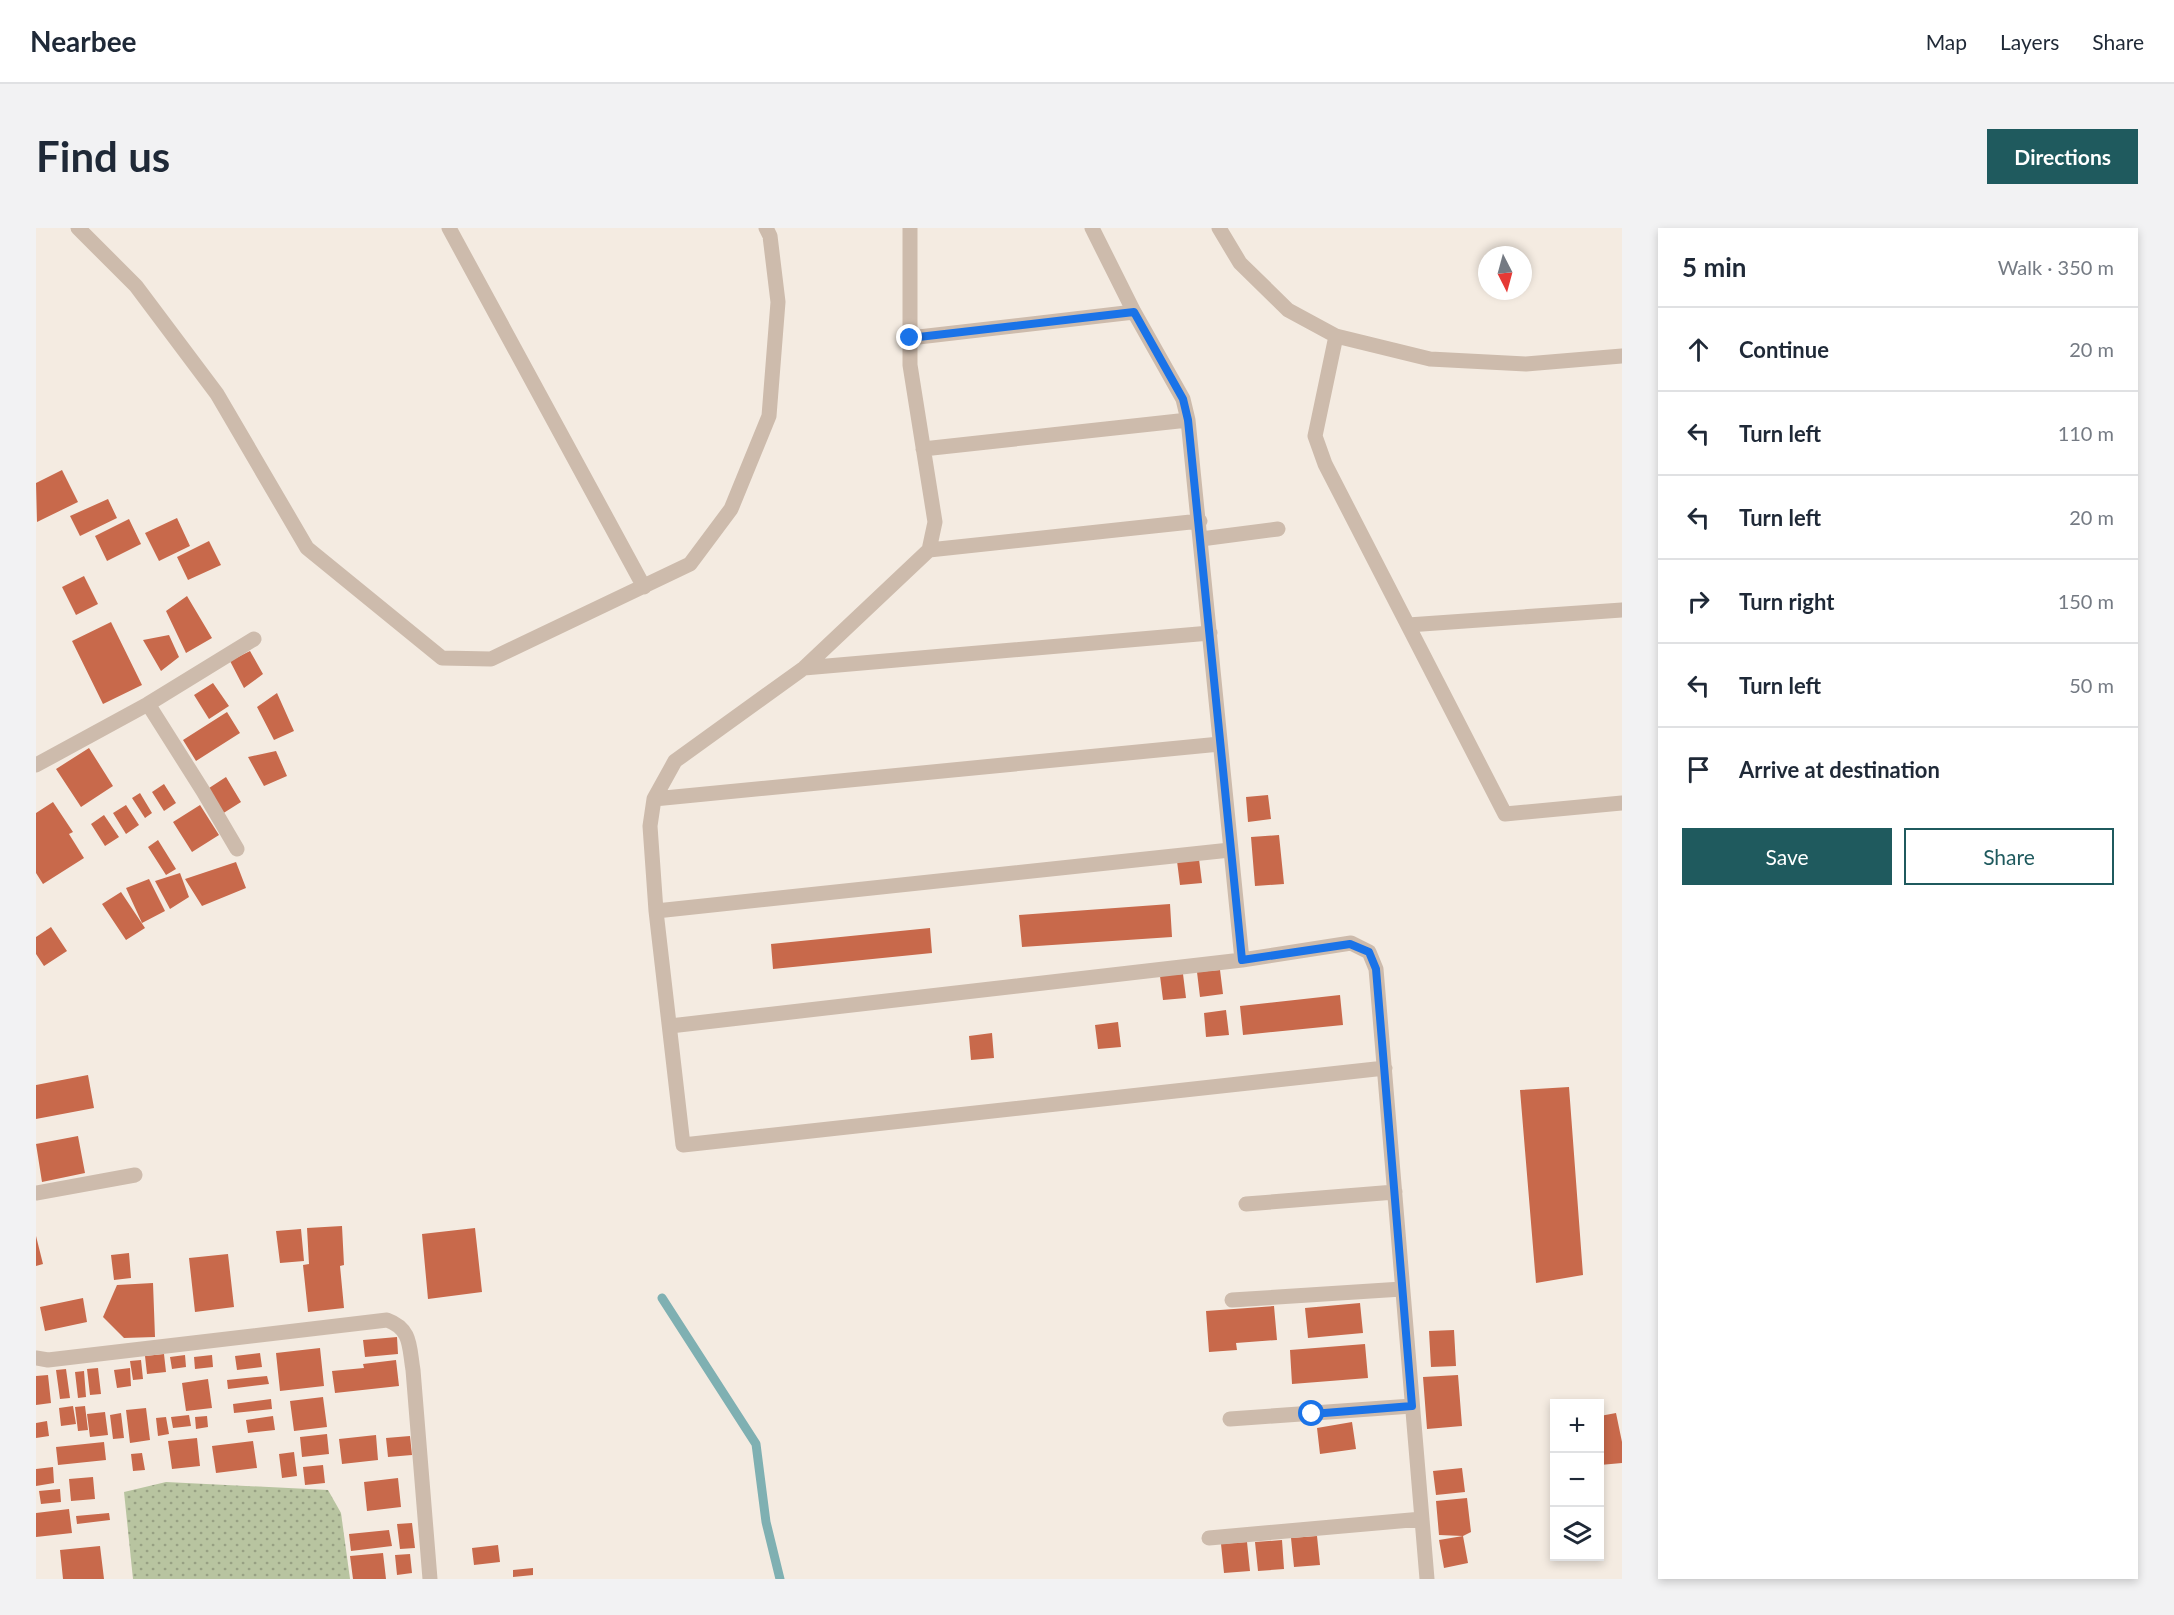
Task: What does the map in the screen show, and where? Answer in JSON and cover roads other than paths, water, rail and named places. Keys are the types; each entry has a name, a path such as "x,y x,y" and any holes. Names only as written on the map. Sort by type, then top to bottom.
{"street":[{"path":"78,228 136,286 217,394 307,548 441,658 491,659 690,564 731,509 769,416 778,302 770,236 766,228"},
{"path":"449,228 644,587"},
{"path":"914,228 909,365 935,522 929,550 804,668 675,761 654,799 651,826 656,911 683,1145 1385,1068"},
{"path":"1092,228 1134,312 1183,399 1188,420 1200,521 1242,960"},
{"path":"1219,228 1240,263 1288,310 1336,336 1430,359 1526,364 1622,356"},
{"path":"910,338 1134,312"},
{"path":"1336,336 1315,436 1325,464 1505,814 1622,802"},
{"path":"923,448 1188,420"},
{"path":"929,550 1200,521"},
{"path":"1201,539 1278,529"},
{"path":"1408,626 1622,610"},
{"path":"804,668 1210,633"},
{"path":"37,761 148,704 254,639"},
{"path":"148,704 237,849"},
{"path":"654,799 1220,744"},
{"path":"656,911 1230,850"},
{"path":"670,1026 1242,960 1350,944 1369,952 1376,969 1427,1579"},
{"path":"36,1194 135,1175"},
{"path":"1246,1204 1395,1192"},
{"path":"1232,1300 1402,1289"},
{"path":"36,1359 48,1360 387,1320 400,1324 408,1336 413,1370 430,1579"},
{"path":"1230,1419 1412,1406"},
{"path":"1209,1538 1422,1519"}],"waterway":[{"path":"662,1298 756,1444 766,1522 780,1579"}]}
